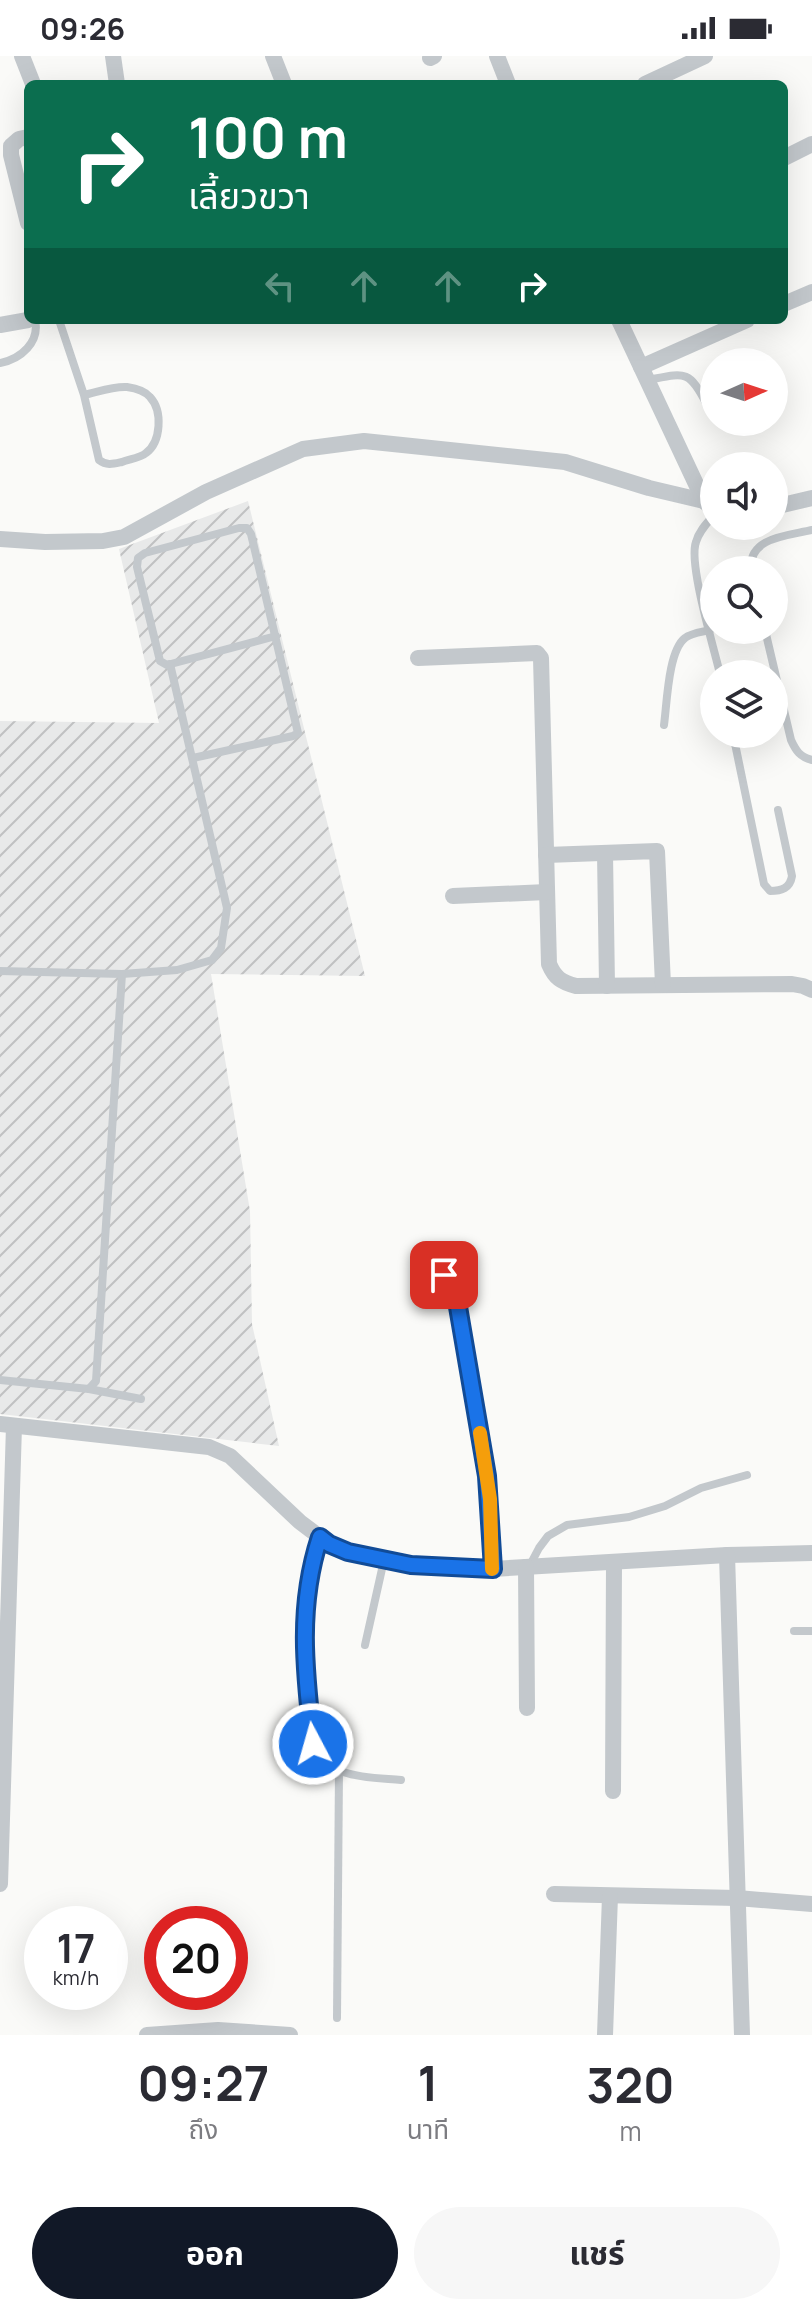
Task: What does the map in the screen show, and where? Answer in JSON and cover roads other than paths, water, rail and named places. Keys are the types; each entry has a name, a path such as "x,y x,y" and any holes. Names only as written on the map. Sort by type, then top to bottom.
{"street":[{"path":"22,56 31,80"},
{"path":"113,56 116,80"},
{"path":"273,56 282,80"},
{"path":"497,56 506,80"},
{"path":"654,80 705,56"},
{"path":"24,138 11,146 24,207"},
{"path":"788,156 812,144"},
{"path":"788,302 812,292"},
{"path":"0,325 24,321"},
{"path":"621,324 700,486"},
{"path":"645,373 725,324"},
{"path":"0,539 45,542 103,541 124,537 206,492 303,449 364,441 565,462 700,505"},
{"path":"788,504 812,498"},
{"path":"418,658 537,653 541,658 549,964 561,982 576,986 792,984 812,990"},
{"path":"546,855 657,851 663,985"},
{"path":"605,853 607,986"},
{"path":"453,896 547,892"},
{"path":"444,1275 457,1301 487,1476 493,1569"},
{"path":"0,1884 7,1425 209,1447 230,1456 300,1522 329,1544 348,1552 411,1565 493,1569 812,1553"},
{"path":"727,1555 742,2035"},
{"path":"613,1791 614,1562"},
{"path":"527,1708 528,1567"},
{"path":"554,1894 737,1898 812,1904"},
{"path":"605,2035 610,1896"},
{"path":"147,2035 218,2030 290,2035"}],"lane":[{"path":"0,363 14,359 32,342 37,331 36,324"},
{"path":"60,324 84,395 99,460 113,465 145,455 158,431 158,416 151,397 126,387 84,395"},
{"path":"645,373 685,375 700,391"},
{"path":"193,758 298,733 276,636 251,534 247,528 239,528 145,553 138,558 137,567 163,664 276,636"},
{"path":"751,556 756,548 766,542 812,530"},
{"path":"700,531 694,550 700,589"},
{"path":"664,725 673,658 687,635 700,632"},
{"path":"768,644 791,740 797,752 812,760"},
{"path":"0,971 122,974 177,970 212,960 221,948 227,908 170,664"},
{"path":"736,748 764,884 770,891 786,888 792,876 778,810"},
{"path":"89,1389 97,1375 122,974"},
{"path":"0,1380 89,1389 141,1399"},
{"path":"528,1567 548,1536 567,1525 629,1517 665,1506 701,1488 747,1475"},
{"path":"320,1537 305,1597 305,1653 313,1744 318,1756 329,1766 364,1777 401,1780"},
{"path":"365,1645 384,1559"},
{"path":"794,1631 812,1631"},
{"path":"337,2018 339,1770"}]}
